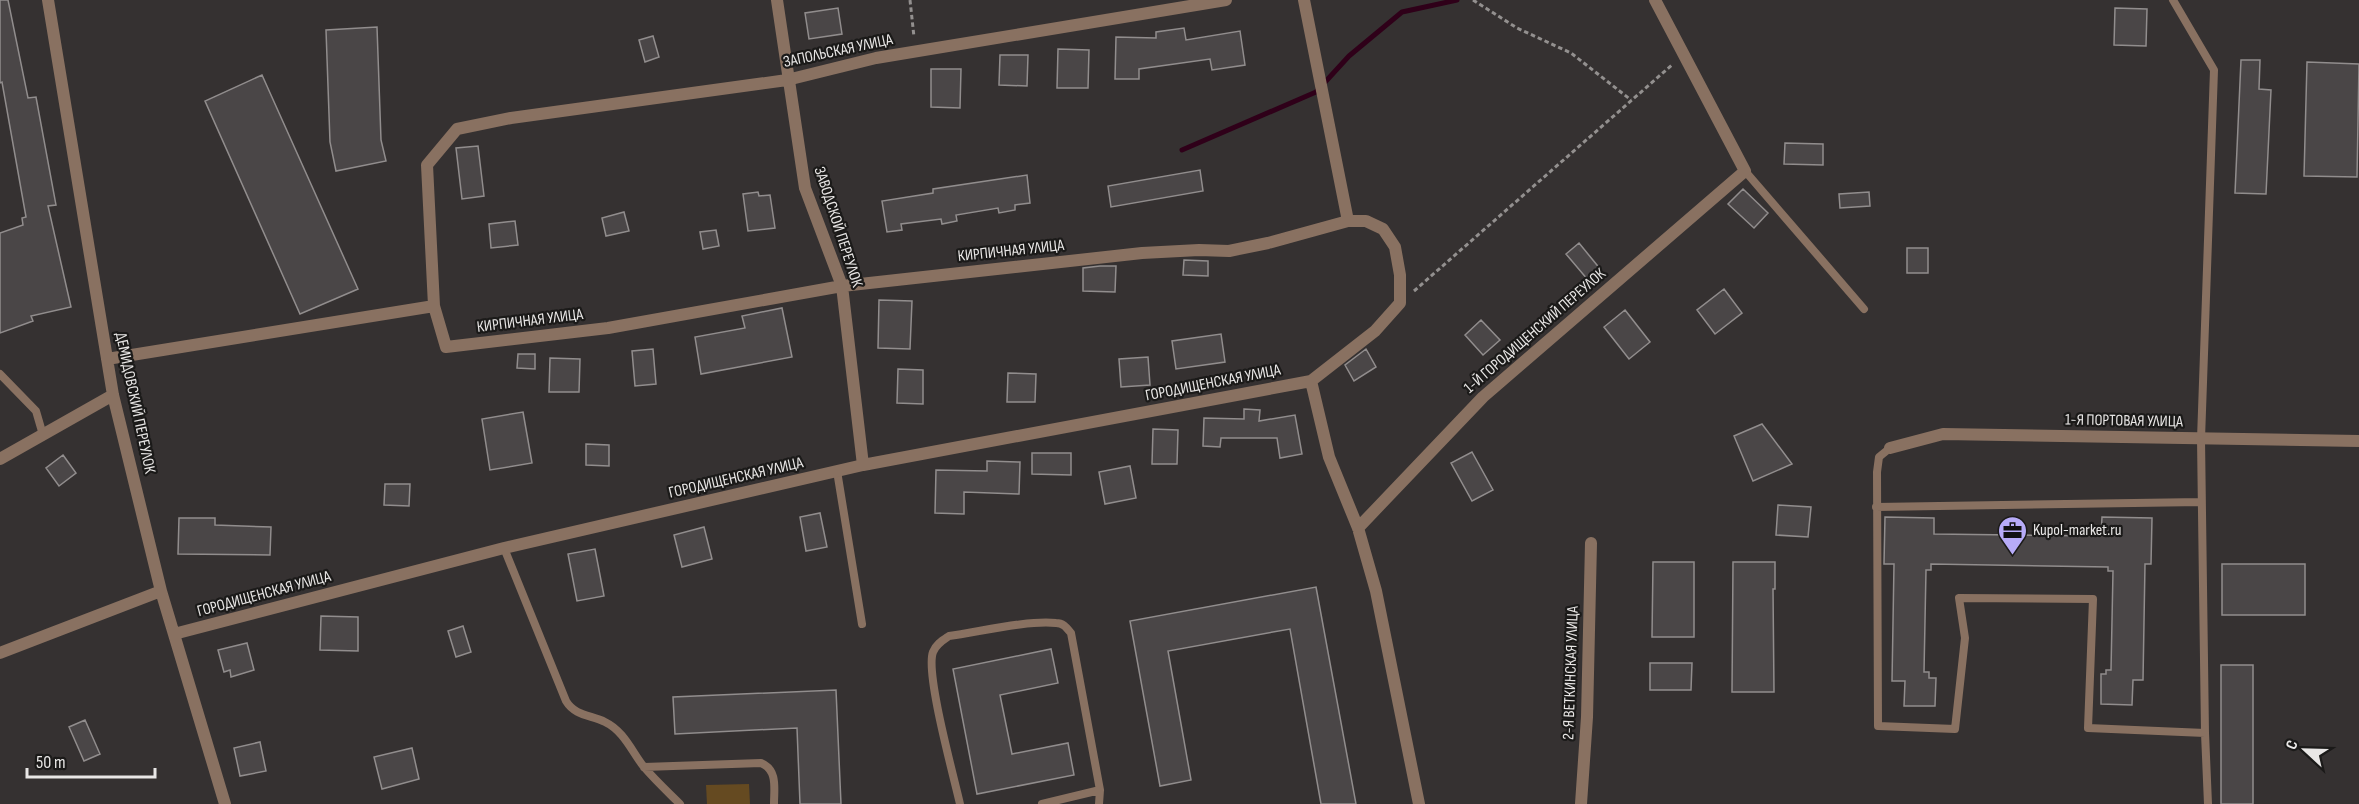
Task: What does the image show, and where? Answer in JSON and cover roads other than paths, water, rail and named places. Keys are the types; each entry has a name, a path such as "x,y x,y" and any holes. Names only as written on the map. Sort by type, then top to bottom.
{"street":[{"name":"ДЕМИДОВСКИЙ ПЕРЕУЛОК","path":"48,0 113,394 161,591 225,804"},
{"name":"ЗАВОДСКОЙ ПЕРЕУЛОК","path":"777,0 805,188 842,286 862,465"},
{"name":"ЗАПОЛЬСКАЯ УЛИЦА","path":"434,306 427,165 458,129 511,118 788,80 876,58 1226,0"},
{"path":"1304,0 1347,221"},
{"path":"1655,0 1745,171"},
{"name":"1-Й ГОРОДИЩЕНСКИЙ ПЕРЕУЛОК","path":"1358,528 1483,397 1745,171"},
{"name":"КИРПИЧНАЯ УЛИЦА","path":"434,306 446,347 608,328 842,286 1142,253 1229,251 1268,243 1347,221 1366,220 1383,229 1395,248 1400,275 1400,303 1375,331 1311,381"},
{"path":"107,359 434,306"},
{"path":"1311,381 1329,457 1358,528 1376,591 1419,804"},
{"name":"ГОРОДИЩЕНСКАЯ УЛИЦА","path":"174,634 504,548 862,465 1311,381"},
{"path":"0,459 113,394"},
{"name":"1-Я ПОРТОВАЯ УЛИЦА","path":"1890,448 1943,434 2359,441"},
{"name":"2-Я ВЕТКИНСКАЯ УЛИЦА","path":"1581,804 1587,717 1591,543"},
{"path":"0,653 161,591"}],"lane":[{"path":"2173,0 2214,70 2201,439 2208,804"},
{"path":"1745,171 1864,309"},
{"path":"0,374 36,411 43,435"},
{"path":"1890,448 1880,457 1877,464 1878,726 1955,729 1965,638 1959,598 2093,599 2088,728 2205,733"},
{"path":"837,471 862,624"},
{"path":"1876,507 2201,502"},
{"path":"504,548 570,708 578,713 607,722 621,734 644,767 680,804"},
{"path":"960,804 932,677 933,652 939,643 949,636 1037,623 1058,623 1066,626 1071,633 1100,790 1099,804"},
{"path":"644,767 761,763 769,766 773,772 774,804"},
{"path":"1042,804 1100,790"}],"waterway":[{"path":"1182,150 1316,92 1349,56 1402,12 1457,0"}],"place":[{"name":"Kupol-market.ru","path":"2012,556"}]}
